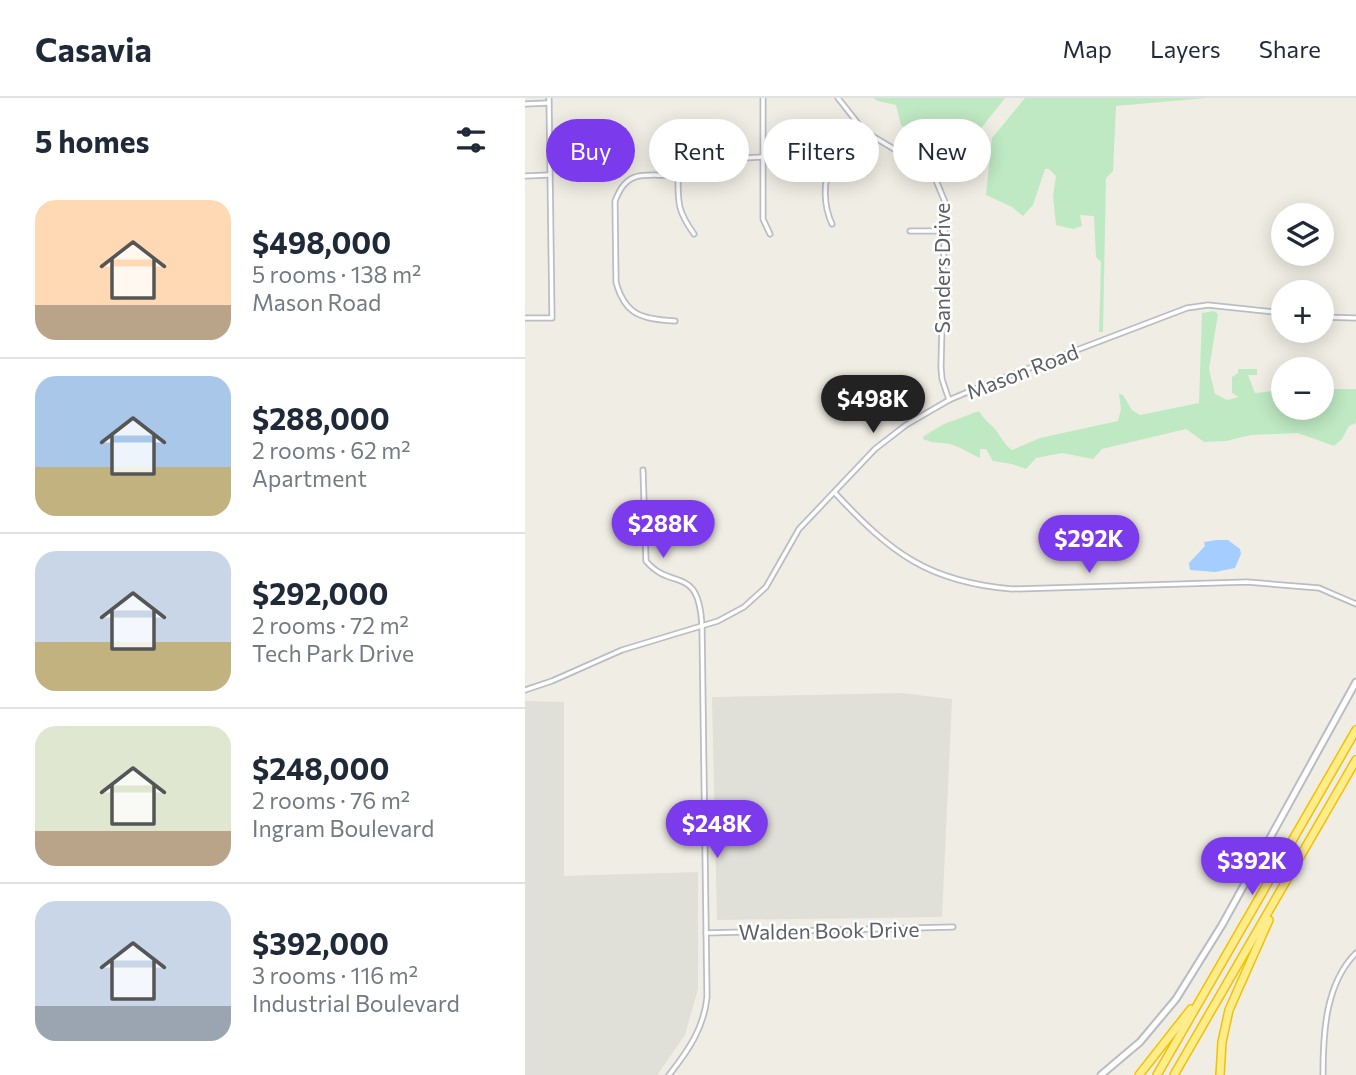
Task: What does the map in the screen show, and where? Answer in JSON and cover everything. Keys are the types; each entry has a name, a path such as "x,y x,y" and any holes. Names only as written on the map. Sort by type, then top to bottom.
{"highway":[{"path":"1157,1075 1356,730"},
{"path":"1174,1075 1356,761"},
{"path":"1220,1075 1222,1042 1229,1010 1287,881"},
{"path":"1139,1075 1207,989"}],"street":[{"path":"763,98 763,119"},
{"name":"Sanders Drive","path":"838,98 855,119"},
{"path":"525,104 548,100 548,119"},
{"name":"Sanders Drive","path":"879,140 914,161 935,178 945,202 941,367 944,389 949,400"},
{"path":"749,157 763,157"},
{"path":"525,176 546,175"},
{"path":"649,175 637,176 624,185 615,201 616,282 619,294 629,309 643,317 675,321"},
{"path":"525,318 552,318 549,182"},
{"path":"678,182 681,216 694,234"},
{"path":"763,182 763,219 769,234"},
{"path":"826,182 826,210 832,224"},
{"path":"910,231 945,232"},
{"name":"Mason Road","path":"525,690 622,650 702,627 734,614 756,597 771,579 799,529 891,435 949,400 1187,307 1207,305 1271,312"},
{"path":"1334,317 1356,318"},
{"path":"643,470 646,561 656,570 680,578 691,586 699,603 702,627 705,1011 693,1042 669,1075"},
{"path":"835,493 877,536 903,556 937,573 976,586 1023,589 1247,582 1319,588 1356,604"},
{"path":"1101,1075 1140,1042 1176,999 1222,925 1356,682"},
{"name":"Walden Book Drive","path":"706,933 953,927"},
{"path":"1323,1075 1325,1029 1331,998 1341,974 1356,953"}],"shaded area":[{"path":"901,693 952,699 942,917 717,920 712,697"},
{"path":"525,701 564,702 564,876 698,872 698,989 685,1035 657,1075 525,1075"}],"green space":[{"path":"873,98 1005,98 988,119 900,119 896,105"},
{"path":"1025,98 1206,98 1116,106 1113,171 1106,178 1103,332 1099,332 1101,262 1096,257 1094,216 1080,215 1082,226 1073,229 1056,225 1053,196 1056,176 1049,169 1045,169 1033,205 1023,216 1012,207 986,195 987,182 991,182 992,138"},
{"path":"1214,311 1218,314 1209,369 1215,394 1227,400 1239,397 1232,393 1232,377 1238,373 1238,369 1257,369 1257,375 1248,375 1255,393 1271,391 1271,420 1334,420 1334,389 1356,389 1356,423 1349,426 1342,439 1334,446 1298,433 1251,435 1226,441 1204,442 1186,429 1102,449 1093,459 1062,453 1036,458 1026,469 993,461 986,449 980,449 980,458 953,445 923,439 944,424 979,411 1012,450 1040,438 1118,421 1121,409 1119,394 1123,395 1132,410 1140,415 1199,403 1202,313"}],"water":[{"path":"1228,540 1240,549 1241,554 1235,568 1215,572 1190,570 1189,563 1205,546 1204,542"}]}
